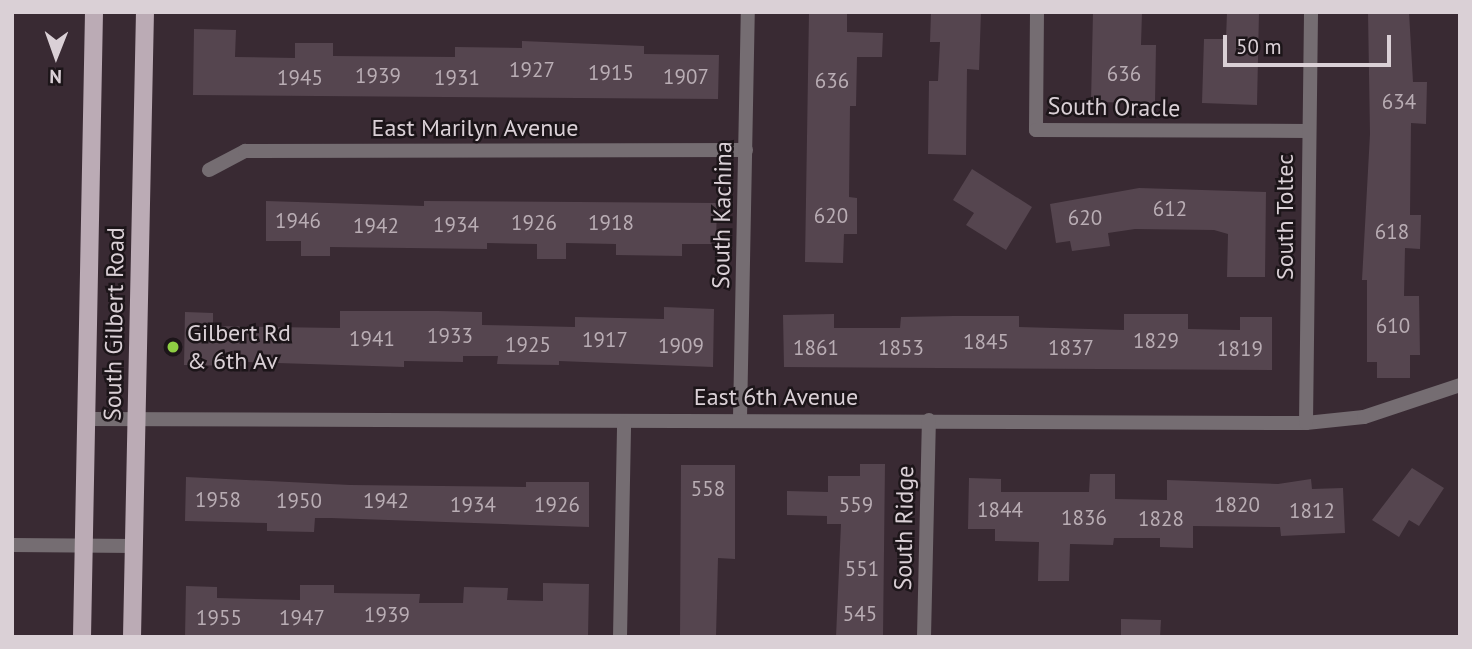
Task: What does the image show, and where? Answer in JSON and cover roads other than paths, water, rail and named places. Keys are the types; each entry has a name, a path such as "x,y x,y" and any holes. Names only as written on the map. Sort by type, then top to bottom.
{"main road":[{"name":"South Gilbert Road","path":"82,637 93,12"},
{"name":"South Gilbert Road","path":"132,637 145,12"}],"street":[{"name":"South Kachina","path":"740,418 748,12"},
{"name":"South Oracle","path":"1037,12 1036,130 1308,131"},
{"name":"South Toltec","path":"1306,423 1311,12"},
{"name":"East Marilyn Avenue","path":"209,170 245,151 746,150"},
{"name":"East 6th Avenue","path":"87,419 624,423 740,418 1306,423 1364,417 1460,385"},
{"name":"South Ridge","path":"924,637 929,420"},
{"path":"620,637 624,423"},
{"path":"12,545 135,546"}],"place":[{"name":"Gilbert Rd & 6th Av","path":"173,347"}]}
